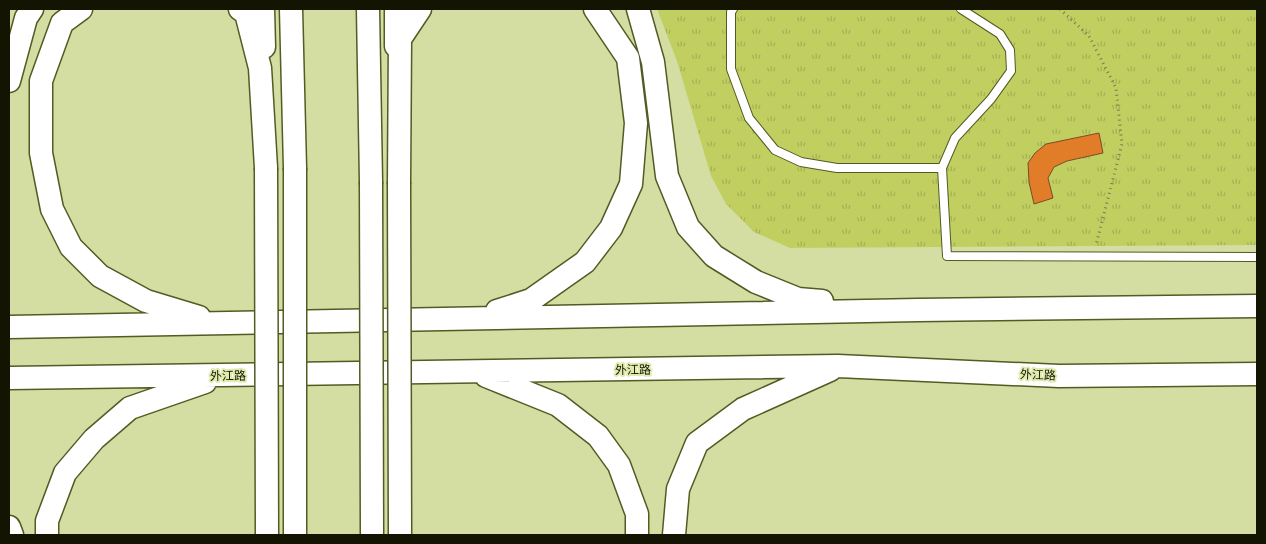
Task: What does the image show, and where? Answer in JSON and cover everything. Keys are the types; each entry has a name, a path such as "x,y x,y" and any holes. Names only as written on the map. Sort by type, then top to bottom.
{"main road":[{"path":"9,81 26,18 32,9"},
{"path":"81,9 62,23 42,82 41,153 52,209 71,247 100,276 146,301 219,323"},
{"path":"240,9 246,13 260,68 266,168"},
{"path":"263,9 266,168 267,535"},
{"path":"291,9 295,168 295,535"},
{"path":"368,9 371,182 372,535"},
{"path":"396,9 399,182"},
{"path":"400,535 400,39 420,9"},
{"path":"474,318 530,300 585,262 611,228 631,184 636,123 628,58 595,9"},
{"path":"638,9 653,62 667,176 688,227 714,256 756,282 798,299 918,310"},
{"path":"9,327 918,310 1257,306"},
{"path":"674,535 678,489 696,444 743,409 838,366"},
{"name":"外江路","path":"9,378 838,366 1060,376 1257,374"},
{"path":"479,372 558,405 598,436 619,465 637,514 638,535"},
{"path":"47,535 47,521 66,473 94,440 130,408 222,376"},
{"path":"9,527 12,535"}],"lane":[{"path":"732,9 730,69 749,118 774,150 801,162 837,168 942,168"},
{"path":"961,9 1000,34 1010,50 1011,71 992,98 955,138 942,168 947,256 1257,257"}],"path":[{"path":"1060,9 1089,36 1116,88 1122,144 1096,246"}],"green space":[{"path":"657,9 1257,9 1257,245 790,248 754,232 726,204 711,176 677,61"}],"building":[{"path":"1099,133 1103,153 1067,161 1054,167 1048,178 1053,198 1034,204 1029,182 1028,163 1035,153 1046,144"}]}
